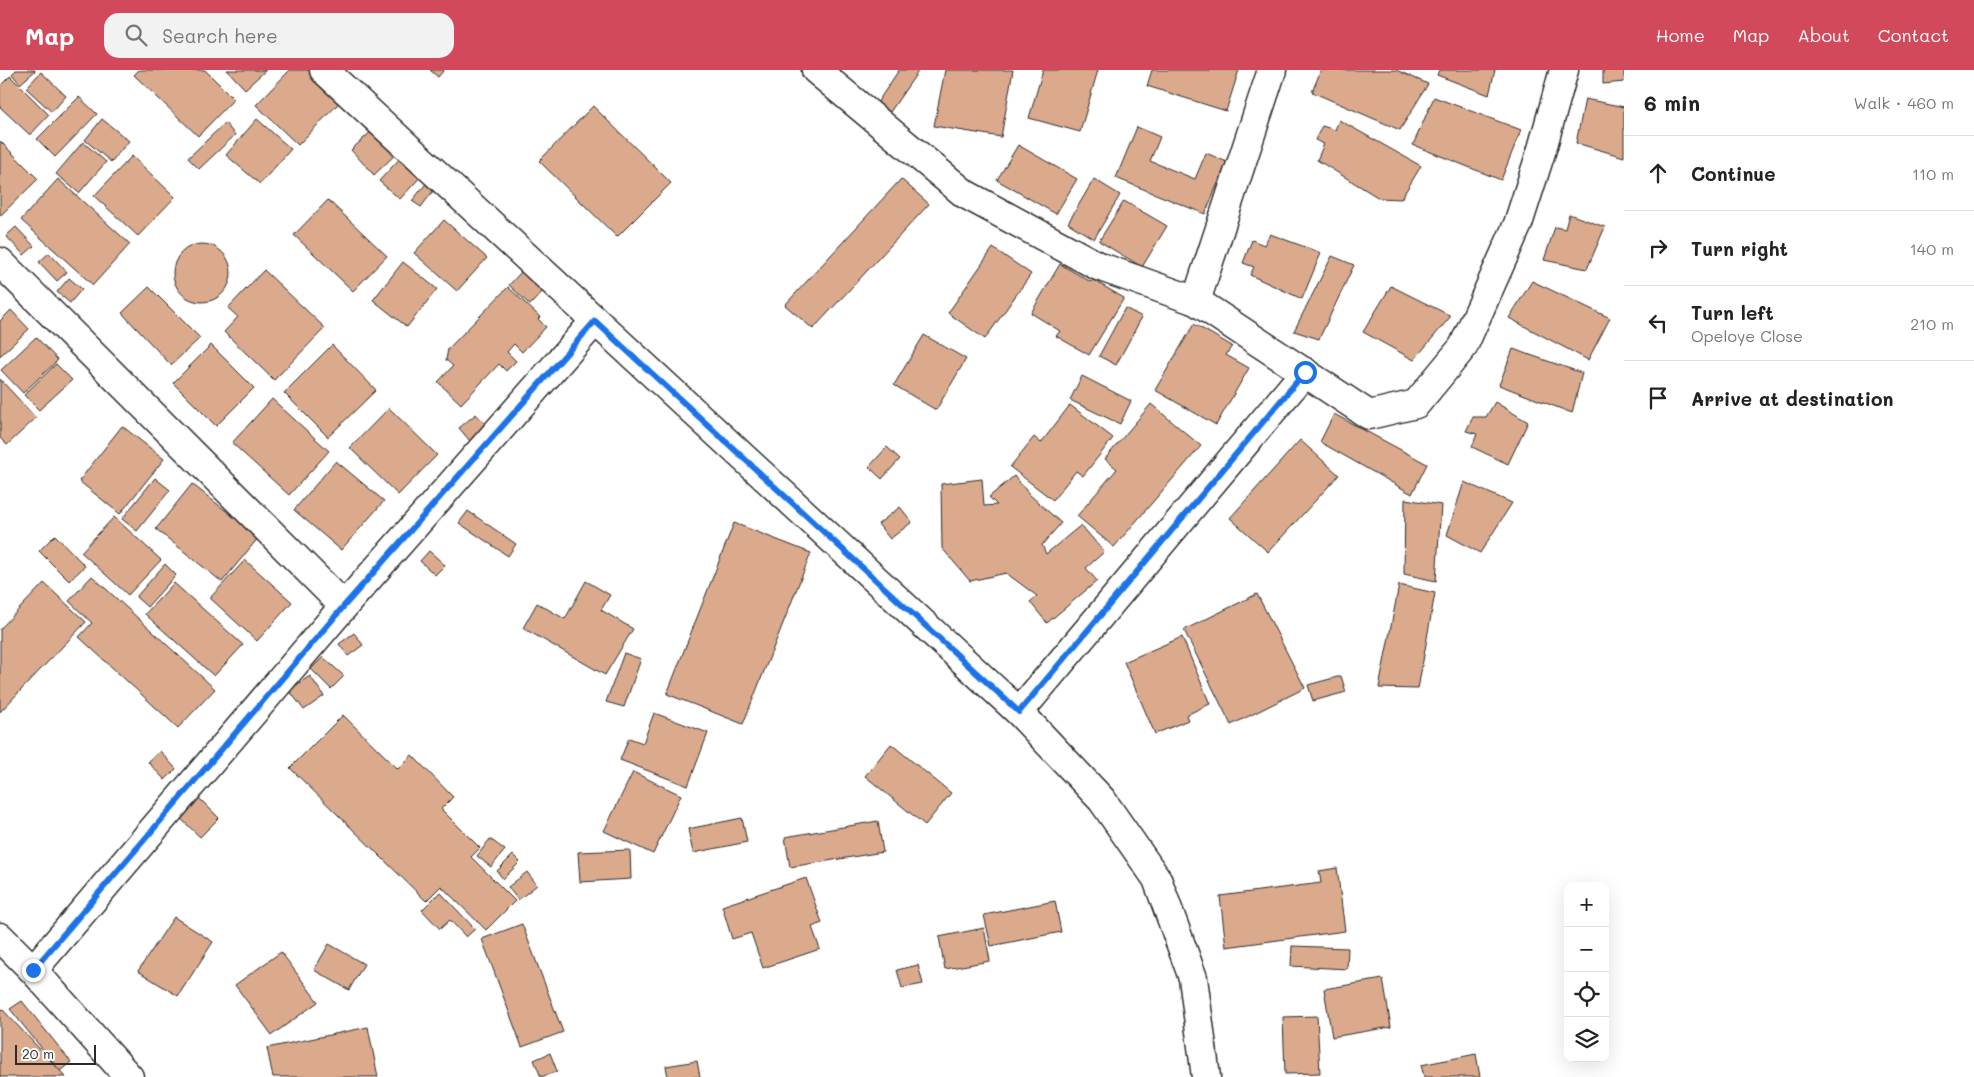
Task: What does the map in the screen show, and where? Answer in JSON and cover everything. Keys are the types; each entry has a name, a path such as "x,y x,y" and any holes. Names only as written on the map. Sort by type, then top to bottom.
{"street":[{"path":"324,70 1019,712 1102,800 1157,880 1193,978 1206,1077"},
{"path":"816,70 965,194 1098,266 1196,301 1369,415 1416,404 1463,347 1518,224 1542,150 1564,70"},
{"path":"1196,301 1272,70"},
{"path":"0,262 344,606"},
{"path":"33,970 344,606 595,321"},
{"path":"1019,712 1305,372"},
{"path":"0,937 33,970 129,1077"}],"building":[{"path":"16,70 35,71 20,84 12,74"},
{"path":"139,70 205,70 234,99 198,136 134,75"},
{"path":"227,70 266,70 245,89"},
{"path":"290,70 309,70 341,101 298,145 256,105"},
{"path":"430,70 444,70 438,77"},
{"path":"899,70 919,70 890,112 877,103"},
{"path":"945,70 1013,70 1001,137 934,126"},
{"path":"1043,70 1098,70 1080,132 1029,118"},
{"path":"1152,70 1239,70 1226,111 1147,86"},
{"path":"1321,70 1396,70 1428,84 1400,130 1312,92"},
{"path":"1439,70 1495,70 1489,95 1437,75"},
{"path":"1603,70 1624,70 1624,82 1603,84"},
{"path":"41,72 66,96 52,112 26,88"},
{"path":"10,76 49,115 30,135 0,107 0,86"},
{"path":"79,97 97,114 55,157 37,139"},
{"path":"1434,97 1521,130 1501,180 1413,145"},
{"path":"1585,99 1624,107 1624,157 1576,143"},
{"path":"593,106 671,183 617,237 539,161"},
{"path":"102,119 129,141 111,162 85,140"},
{"path":"257,119 291,149 260,184 226,155"},
{"path":"1339,120 1421,166 1401,199 1379,198 1317,160 1324,144 1315,140 1322,126 1335,130"},
{"path":"225,123 235,135 199,169 188,158"},
{"path":"376,127 399,151 374,175 351,150"},
{"path":"1137,127 1160,137 1150,161 1195,179 1206,153 1227,162 1205,214 1116,178"},
{"path":"0,141 38,179 0,216"},
{"path":"83,142 106,162 79,193 56,174"},
{"path":"1018,145 1077,179 1056,214 997,180"},
{"path":"404,154 425,172 400,199 379,181"},
{"path":"132,156 175,197 138,236 94,196"},
{"path":"58,179 130,244 93,285 21,220"},
{"path":"901,179 929,204 813,329 785,305"},
{"path":"1094,179 1120,195 1094,239 1068,223"},
{"path":"429,180 437,186 421,207 412,201"},
{"path":"328,200 387,256 353,291 294,235"},
{"path":"1124,201 1167,226 1142,267 1099,241"},
{"path":"1569,214 1605,227 1587,269 1544,260 1555,227 1565,229"},
{"path":"444,220 487,258 457,291 414,253"},
{"path":"16,227 34,246 24,255 6,236"},
{"path":"1270,234 1321,253 1302,299 1250,275 1254,267 1243,263 1252,240 1264,245"},
{"path":"196,244 208,244 223,252 231,267 231,279 223,294 208,302 196,302 181,294 173,279 173,267 181,252"},
{"path":"993,248 1031,274 985,339 948,313"},
{"path":"49,253 67,272 57,281 39,262"},
{"path":"1332,256 1354,265 1319,339 1294,331"},
{"path":"403,262 437,289 407,327 373,300"},
{"path":"1060,264 1124,298 1089,355 1056,336 1060,331 1031,313"},
{"path":"264,270 325,328 274,380 224,332 238,317 228,308"},
{"path":"523,270 544,290 530,305 509,285"},
{"path":"69,278 82,289 70,303 57,292"},
{"path":"1532,281 1610,318 1588,360 1509,318"},
{"path":"1391,286 1451,316 1414,360 1363,332"},
{"path":"149,287 200,338 171,365 122,313"},
{"path":"508,287 540,317 538,319 546,327 522,352 514,344 507,352 516,361 506,371 499,364 461,404 438,382 453,366 446,360 448,349"},
{"path":"1125,308 1142,317 1116,365 1099,356"},
{"path":"11,310 29,329 0,356 0,321"},
{"path":"1194,324 1232,346 1226,355 1249,368 1216,425 1155,390"},
{"path":"924,335 966,359 936,410 894,385"},
{"path":"36,337 58,360 23,393 1,370"},
{"path":"211,345 254,388 216,426 173,383"},
{"path":"332,345 376,390 328,437 284,393"},
{"path":"1513,349 1582,373 1572,413 1499,385"},
{"path":"56,364 72,380 39,410 24,395"},
{"path":"1082,376 1131,401 1120,424 1070,400"},
{"path":"0,379 36,418 7,445 0,438"},
{"path":"272,399 329,451 289,495 232,443"},
{"path":"1495,402 1528,422 1508,464 1472,447 1477,434 1466,431 1473,417 1486,417"},
{"path":"1151,404 1201,446 1114,547 1077,516 1117,469 1105,459"},
{"path":"1070,405 1113,438 1083,476 1076,471 1053,500 1010,467 1034,437 1041,443"},
{"path":"389,408 437,455 398,495 350,448"},
{"path":"476,414 487,426 470,441 459,428"},
{"path":"1334,414 1427,464 1412,494 1320,442"},
{"path":"122,426 164,459 120,514 79,481"},
{"path":"1300,440 1339,475 1268,552 1230,518"},
{"path":"887,447 900,459 882,479 869,467"},
{"path":"336,461 384,501 341,550 294,510"},
{"path":"1014,476 1030,495 1061,523 1042,545 1046,554 1081,525 1104,552 1086,568 1097,581 1047,623 1030,602 1037,596 1006,573 970,581 942,548 941,484 982,479 984,506 997,505 989,497"},
{"path":"155,478 170,490 137,531 122,519"},
{"path":"1464,482 1512,503 1480,553 1447,535"},
{"path":"192,484 259,537 222,582 156,529"},
{"path":"1405,499 1441,505 1436,581 1404,574"},
{"path":"900,507 912,522 890,539 878,524"},
{"path":"468,511 516,544 508,556 459,523"},
{"path":"114,517 161,560 128,595 81,552"},
{"path":"734,523 811,553 743,724 667,694"},
{"path":"55,535 85,566 69,581 39,551"},
{"path":"429,551 445,565 435,575 420,561"},
{"path":"245,560 292,602 257,641 210,598"},
{"path":"165,564 176,575 147,607 136,597"},
{"path":"92,576 215,689 178,728 79,637 92,623 69,601"},
{"path":"586,581 610,595 601,610 633,629 605,675 523,628 537,603 565,619"},
{"path":"44,583 86,622 0,712 0,629"},
{"path":"174,583 243,645 214,676 145,614"},
{"path":"1399,585 1435,593 1418,689 1379,688"},
{"path":"1257,594 1305,688 1231,725 1184,630"},
{"path":"354,633 363,645 348,656 339,644"},
{"path":"1182,637 1210,704 1186,715 1188,720 1155,734 1124,662"},
{"path":"624,653 641,659 624,707 606,702"},
{"path":"323,657 344,676 331,689 311,669"},
{"path":"310,676 324,696 304,710 289,690"},
{"path":"1341,676 1346,692 1313,701 1308,685"},
{"path":"654,713 708,733 688,786 620,760 629,738 643,743"},
{"path":"343,715 398,769 412,755 453,797 441,809 480,848 471,857 515,901 486,930 441,886 426,901 290,768"},
{"path":"891,744 951,793 925,825 865,776"},
{"path":"160,751 176,769 165,780 148,762"},
{"path":"633,772 681,795 653,854 604,831"},
{"path":"196,795 219,818 200,837 177,815"},
{"path":"742,818 747,842 693,853 688,829"},
{"path":"878,821 883,852 790,867 785,837"},
{"path":"490,839 505,850 491,867 477,856"},
{"path":"630,850 631,879 580,882 578,852"},
{"path":"513,855 520,862 503,879 497,871"},
{"path":"1337,868 1345,931 1226,947 1220,896 1321,883 1319,871"},
{"path":"527,872 537,885 518,900 508,887"},
{"path":"806,878 822,923 812,927 820,949 763,968 751,933 732,939 722,906"},
{"path":"440,892 475,929 466,937 450,920 440,929 422,910"},
{"path":"1055,901 1061,932 991,946 984,915"},
{"path":"174,917 213,942 178,996 138,971"},
{"path":"522,924 563,1032 522,1047 482,939"},
{"path":"984,928 990,961 945,969 939,937"},
{"path":"329,944 364,964 349,990 314,970"},
{"path":"1292,946 1348,948 1347,969 1291,966"},
{"path":"281,952 318,1002 272,1035 235,985"},
{"path":"918,965 923,984 902,988 897,970"},
{"path":"1383,979 1391,1027 1332,1037 1324,989"},
{"path":"22,1001 71,1062 60,1071 10,1009"},
{"path":"2,1009 66,1077 0,1077 0,1010"},
{"path":"1317,1016 1320,1073 1285,1074 1283,1017"},
{"path":"368,1027 378,1077 273,1077 267,1048"},
{"path":"550,1053 557,1071 541,1077 534,1060"},
{"path":"1476,1054 1480,1077 1424,1077 1421,1065"},
{"path":"697,1061 700,1077 668,1077 666,1066"}],"route":[{"path":"33,970 344,606 595,321 1019,712 1305,372"}]}
